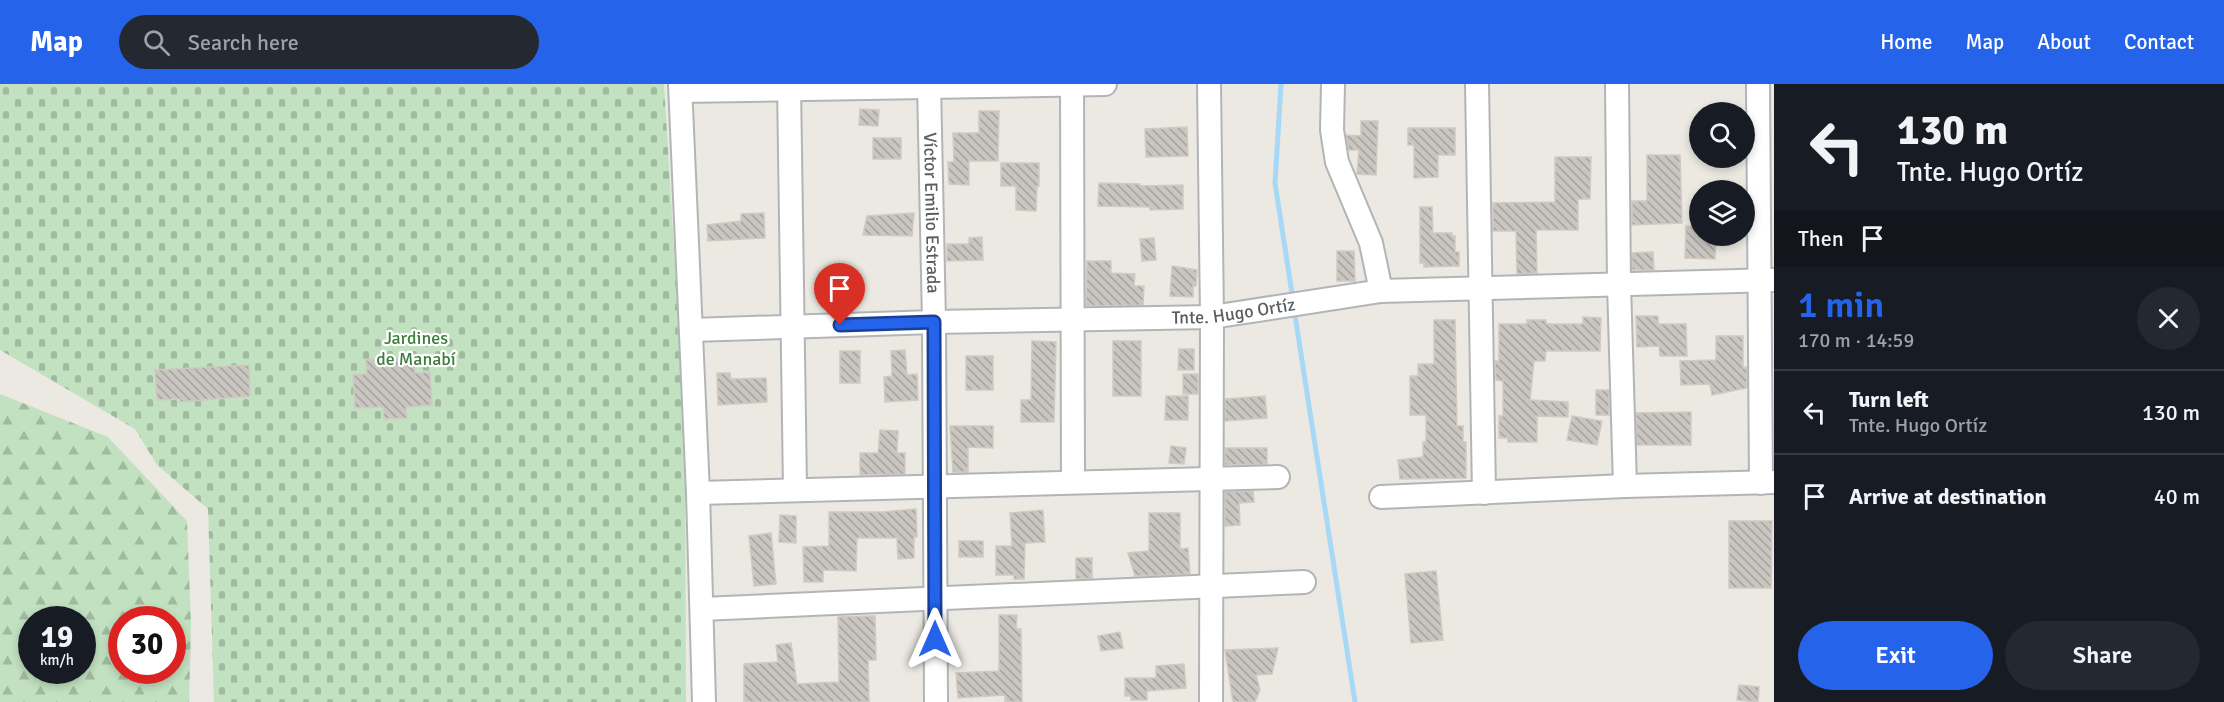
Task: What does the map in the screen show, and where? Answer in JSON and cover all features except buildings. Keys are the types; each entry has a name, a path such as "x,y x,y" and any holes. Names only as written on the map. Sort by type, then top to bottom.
{"street":[{"path":"1072,84 1074,482"},
{"path":"704,702 692,330 681,88 1105,84"},
{"path":"1209,84 1219,316 1212,478 1211,702"},
{"path":"1333,84 1332,130 1337,162 1371,243 1381,291"},
{"path":"1477,84 1484,493"},
{"path":"1617,84 1619,284 1625,486"},
{"path":"1382,497 1767,482 1767,280 1758,84"},
{"name":"Víctor Emilio Estrada","path":"929,85 934,322 936,702"},
{"path":"789,87 795,489"},
{"name":"Tnte. Hugo Ortíz","path":"692,330 1219,316 1381,291 1767,280"},
{"path":"698,493 1278,477"},
{"path":"702,609 1304,582"}],"green space":[{"name":"Jardines de Manabí","path":"0,84 664,84 685,426 686,702 214,702 208,509 157,465 135,429 0,350"},
{"path":"0,394 108,437 187,521 191,624 189,702 0,702"}],"waterway":[{"path":"1281,84 1275,183 1293,300"},
{"path":"1294,309 1355,702"}],"route":[{"path":"840,325 934,322 935,639"}]}
